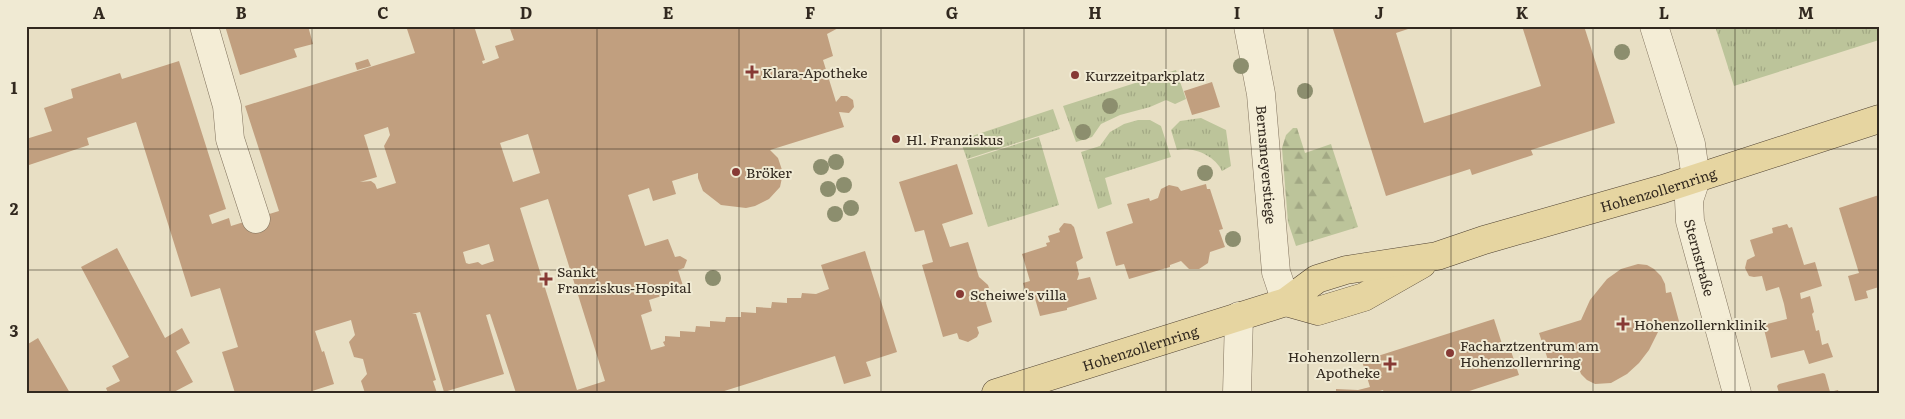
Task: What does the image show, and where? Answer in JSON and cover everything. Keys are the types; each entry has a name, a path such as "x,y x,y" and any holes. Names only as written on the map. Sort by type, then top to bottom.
{"main road":[{"name":"Hohenzollernring","path":"996,393 1286,302 1318,311 1326,309 1364,297 1437,256 1484,240 1696,179 1879,120"}],"street":[{"path":"204,26 227,106 230,139 256,218"},
{"name":"Bernsmeyerstiege","path":"1248,26 1261,94 1276,272 1286,302"},
{"path":"1654,26 1691,144 1696,179"},
{"name":"Sternstraße","path":"1696,179 1689,200 1690,221 1737,393"},
{"path":"1237,393 1239,316"}],"green space":[{"path":"1715,26 1879,26 1879,40 1734,86"},
{"path":"1176,70 1186,99 1175,104 1166,100 1150,107 1120,115 1101,124 1092,137 1076,142 1063,106"},
{"path":"1053,109 1060,129 967,159 960,140"},
{"path":"1201,118 1226,130 1231,166 1222,171 1214,161 1203,153 1190,149 1177,150 1171,130 1180,121"},
{"path":"1138,120 1150,120 1161,126 1171,157 1105,178 1112,204 1098,209 1081,152 1100,146 1110,132 1124,124"},
{"path":"1293,128 1297,128 1305,153 1331,144 1358,227 1296,246 1288,222 1282,148 1286,135"},
{"path":"1039,137 1059,205 988,227 967,160"}],"building":[{"path":"225,26 308,26 313,44 294,49 297,57 240,75"},
{"name":"Sankt Franziskus-Hospital","path":"406,26 474,26 485,60 482,61 483,64 499,58 495,46 514,40 509,26 842,26 827,34 833,56 823,60 836,102 841,96 847,96 853,100 854,107 849,113 839,112 844,127 770,150 778,158 783,173 780,187 769,199 746,208 721,205 703,191 698,173 672,181 676,194 653,201 649,188 628,195 645,246 668,239 675,257 680,256 687,260 684,268 678,270 684,289 649,300 652,311 641,315 651,350 665,346 663,342 665,341 665,336 680,337 680,331 695,332 696,326 710,327 710,321 725,322 726,317 741,317 741,312 756,313 756,307 771,308 772,302 787,303 787,298 801,298 802,293 816,294 829,289 821,265 865,251 897,352 866,362 871,376 844,384 835,356 718,393 516,393 490,314 486,315 504,374 444,392 420,312 412,314 416,314 436,380 433,381 437,393 365,393 361,381 367,374 363,359 354,357 349,342 355,335 351,320 315,331 322,352 324,351 334,384 306,393 235,393 222,352 238,347 220,288 191,297 136,122 87,138 89,145 26,166 26,139 52,131 44,108 73,98 71,89 120,73 122,79 179,61 226,209 209,215 212,224 229,218 231,226 279,211 245,106 415,53","holes":["388,127 390,135 384,146 396,183 377,189 371,181 360,182 377,177 364,135","528,134 540,173 513,182 500,143","548,199 605,381 577,390 520,208","489,244 494,261 482,265 478,262 469,264 466,263 463,252"]},
{"path":"1332,26 1417,26 1396,33 1424,123 1541,86 1522,26 1584,26 1615,123 1531,150 1533,155 1472,175 1470,169 1386,196"},
{"path":"368,59 371,66 357,70 355,63"},
{"path":"1212,82 1220,107 1192,115 1184,91"},
{"path":"957,164 973,214 942,224 950,247 968,242 979,277 988,285 990,291 986,303 992,322 977,327 979,333 977,337 968,342 959,339 957,333 943,337 922,265 933,262 924,230 915,232 899,182"},
{"path":"1206,184 1207,189 1210,189 1223,229 1219,230 1225,247 1210,252 1208,263 1199,269 1189,269 1181,261 1170,265 1170,267 1129,279 1124,264 1116,266 1106,232 1133,223 1127,204 1149,198 1150,201 1158,198 1161,189 1169,185 1178,187 1181,191"},
{"path":"1879,195 1879,287 1866,291 1868,298 1855,301 1848,276 1859,273 1839,208"},
{"path":"1064,223 1071,224 1074,227 1083,258 1076,262 1079,274 1077,280 1090,277 1097,299 1067,308 1067,310 1040,316 1034,295 1027,297 1023,283 1030,281 1022,254 1047,246 1046,243 1050,242 1048,236 1060,232 1059,229"},
{"path":"1787,224 1789,228 1792,227 1804,265 1815,262 1822,286 1800,293 1801,299 1810,296 1816,331 1819,330 1822,345 1828,343 1833,357 1809,364 1804,350 1771,358 1763,325 1787,319 1784,304 1779,287 1766,291 1762,276 1749,276 1745,268 1747,260 1755,256 1750,240 1773,233 1772,228"},
{"path":"117,248 165,338 182,328 190,343 176,351 193,382 172,393 108,393 106,388 120,381 112,366 129,357 81,267"},
{"name":"Hohenzollernklinik","path":"1638,264 1647,265 1661,276 1665,284 1666,293 1671,292 1680,325 1658,332 1649,350 1639,363 1627,374 1611,383 1595,384 1587,380 1581,374 1575,358 1550,366 1539,333 1581,320 1590,300 1607,279 1621,269"},
{"name":"Facharztzentrum am Hohenzollernring","path":"1494,319 1502,344 1508,342 1519,375 1463,393 1384,393 1383,390 1373,393 1336,393 1336,389 1358,390 1370,387 1362,361"},
{"path":"38,338 70,393 26,393 26,341 28,344"},
{"path":"1825,374 1830,392 1838,390 1839,393 1779,393 1777,386 1779,384"}],"place":[{"name":"Klara-Apotheke","path":"752,72"},
{"name":"Kurzzeitparkplatz","path":"1075,75"},
{"name":"Hl. Franziskus","path":"896,139"},
{"name":"Bröker","path":"736,172"},
{"name":"Sankt Franziskus-Hospital","path":"546,279"},
{"name":"Scheiwe's villa","path":"960,294"},
{"name":"Hohenzollernklinik","path":"1623,324"},
{"name":"Facharztzentrum am Hohenzollernring","path":"1450,353"},
{"name":"Hohenzollern Apotheke","path":"1390,364"}]}
